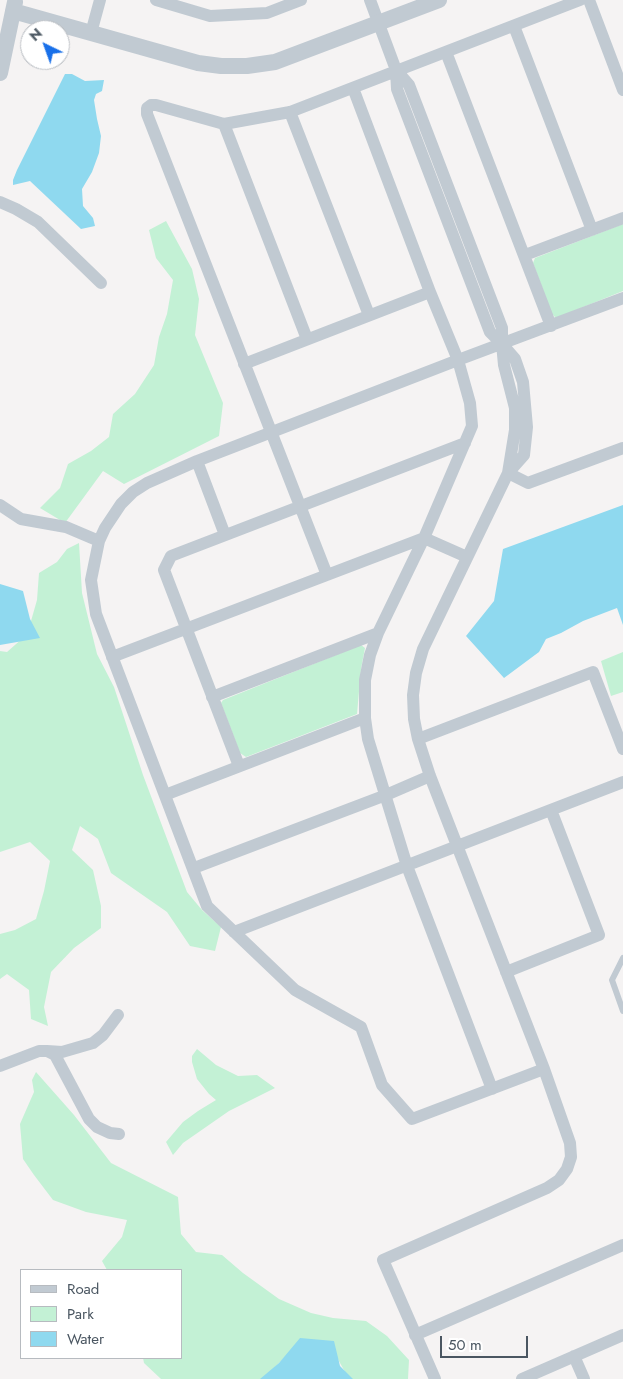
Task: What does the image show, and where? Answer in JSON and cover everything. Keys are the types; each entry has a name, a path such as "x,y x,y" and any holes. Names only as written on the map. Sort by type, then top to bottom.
{"street":[{"path":"91,33 100,0"},
{"path":"156,0 210,16 267,13 301,0"},
{"path":"370,0 396,70 410,86 502,328 502,344 515,359 524,382 527,427 524,455 508,473 423,649 416,673 413,695 414,719 430,776 544,1069 570,1143 571,1157 567,1169 559,1180 547,1188 383,1260 435,1379"},
{"path":"0,73 15,5 91,33 198,63 221,66 246,66 275,62 438,0"},
{"path":"327,575 147,114 147,108 150,105 156,104 224,124 290,112 580,0"},
{"path":"589,0 623,90"},
{"path":"514,26 592,230"},
{"path":"446,52 551,326"},
{"path":"353,88 430,292 458,360 470,403 472,426 424,538 378,633 370,655 365,680 365,718 368,739 407,866 492,1089"},
{"path":"290,112 368,315"},
{"path":"224,124 307,339"},
{"path":"0,202 38,222 101,283"},
{"path":"525,255 623,218"},
{"path":"244,364 430,292"},
{"path":"544,1069 412,1119 382,1085 360,1027 295,990 208,906 96,614 90,580 99,540 105,528 121,504 147,482 458,360 623,298"},
{"path":"239,766 164,570 171,556 465,443"},
{"path":"508,473 528,484 623,448"},
{"path":"197,461 225,535"},
{"path":"0,505 20,519 66,527 99,540"},
{"path":"112,656 424,538 467,557"},
{"path":"212,697 378,633"},
{"path":"418,738 593,672 619,726 623,749"},
{"path":"165,795 365,718"},
{"path":"194,868 386,795 430,776"},
{"path":"234,932 623,782"},
{"path":"506,972 599,935 551,810"},
{"path":"0,1066 38,1051 62,1052 93,1043 103,1035 118,1015"},
{"path":"47,1051 55,1056 60,1063 89,1119 97,1127 110,1133 119,1134"},
{"path":"415,1335 623,1245"},
{"path":"522,1379 623,1335"},
{"path":"574,1356 584,1379"}],"lane":[{"path":"623,958 612,980 623,1011"}],"green space":[{"path":"166,221 192,269 199,299 195,335 223,403 219,436 124,484 103,471 65,523 40,508 60,488 68,464 91,451 109,437 113,414 135,394 154,365 159,337 167,314 173,280 156,258 149,230"},
{"path":"623,224 623,291 556,318 552,314 533,263 535,258"},
{"path":"79,543 82,593 97,654 114,687 143,775 187,892 202,910 221,927 215,951 190,946 167,912 111,873 98,839 80,826 72,850 93,870 101,906 101,928 74,948 51,972 44,1007 48,1026 31,1019 29,990 7,974 0,979 0,934 15,930 36,919 50,861 30,842 0,852 0,651 7,652 24,637 37,600 39,573 57,562 67,549"},
{"path":"361,645 365,648 357,714 246,757 240,753 221,703 223,700"},
{"path":"623,652 623,692 611,696 601,661"},
{"path":"197,1049 216,1065 238,1076 257,1075 275,1088 229,1111 183,1143 173,1155 166,1142 183,1122 216,1100 197,1079 192,1056"},
{"path":"36,1072 74,1115 111,1163 178,1197 181,1234 196,1252 222,1255 279,1299 311,1313 333,1318 366,1321 387,1336 409,1360 408,1379 349,1379 335,1354 320,1340 293,1349 263,1379 161,1379 144,1363 143,1359 182,1359 182,1269 106,1269 102,1261 122,1237 127,1220 86,1212 53,1200 23,1159 20,1124 34,1092 32,1080"}],"water":[{"path":"65,74 72,74 85,81 104,80 102,91 96,94 94,100 101,136 99,153 92,172 82,189 83,206 93,218 95,226 81,229 30,181 13,185 17,170"},
{"path":"623,505 623,625 617,608 583,621 546,639 539,652 504,678 466,636 494,601 503,549"},
{"path":"0,584 23,591 30,619 40,638 0,645"},
{"path":"300,1338 334,1341 340,1366 353,1379 260,1379 279,1363"}]}
